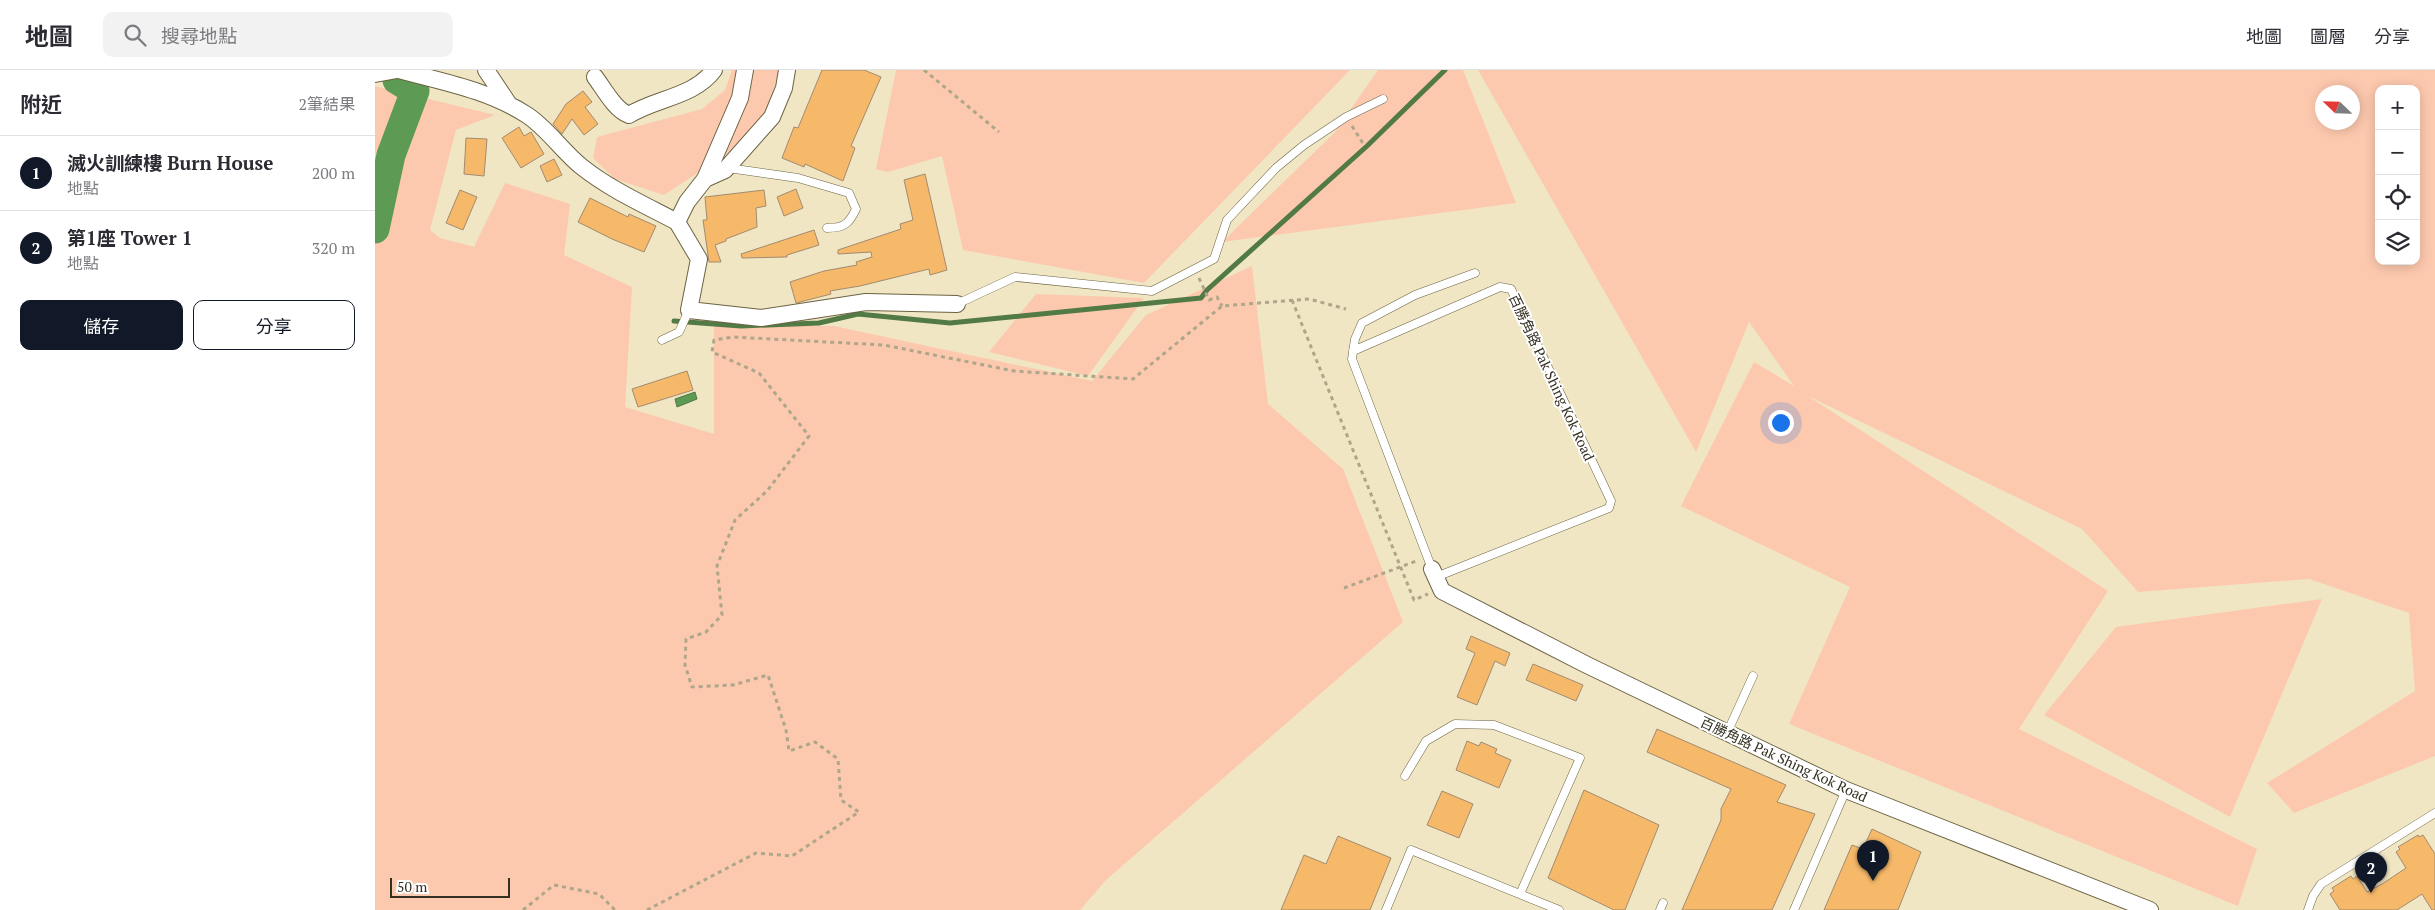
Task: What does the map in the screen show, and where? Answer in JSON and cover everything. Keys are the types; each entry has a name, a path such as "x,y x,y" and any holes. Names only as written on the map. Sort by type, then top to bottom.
{"street":[{"path":"375,74 398,70 425,75 488,94 529,116 568,154 603,183 677,222 699,259 689,311 761,318 866,302 957,304"},
{"path":"485,70 510,106"},
{"path":"595,77 624,114 629,115 643,107 692,90 714,70"},
{"path":"677,222 687,202 705,179 740,98 745,70"},
{"path":"705,179 727,168 772,117 784,88 787,70"},
{"name":"百勝角路 Pak Shing Kok Road","path":"1437,579 1587,665 1846,790 2149,910"}],"lane":[{"path":"957,304 1015,276 1152,291 1194,271 1214,259 1227,220 1276,168 1304,145 1346,117 1383,99"},
{"path":"727,168 798,178 849,193 856,209 850,222 841,228 827,228"},
{"path":"1437,579 1352,359 1355,339 1362,323 1415,294 1475,274"},
{"name":"百勝角路 Pak Shing Kok Road","path":"1353,351 1501,287 1511,289 1611,502 1609,508 1437,579"},
{"path":"662,340 679,332 689,311"},
{"path":"1727,733 1753,676"},
{"path":"1405,776 1426,740 1455,724 1493,725 1580,758 1520,894"},
{"path":"1794,910 1846,790"},
{"path":"2308,910 2313,896 2321,884 2435,813"},
{"path":"1386,910 1411,850 1559,910"}],"path":[{"path":"924,70 999,132"},
{"path":"1358,135 1364,145"},
{"path":"1201,281 1209,300 1217,297 1222,306"},
{"path":"1292,299 1403,566 1415,600 1437,579"},
{"path":"647,910 757,853 792,856 859,812 841,800 838,759 815,742 789,751 787,730 768,675 733,685 692,687 685,665 686,639 706,632 722,615 717,566 735,520 767,491 809,436 759,373 712,352 715,340 734,336 884,345 1014,371 1133,379 1222,306 1309,299 1346,309"},
{"path":"1344,588 1403,566"},
{"path":"523,910 554,885 599,894 615,910"}],"shaded area":[{"path":"732,70 780,70 762,121 725,155 664,195 615,179 593,158 597,137 702,109 725,90"},
{"path":"896,70 1350,70 1144,283 963,250 942,156 888,172 876,169"},
{"path":"1378,70 1463,70 1516,203 1222,242 1335,132"},
{"path":"1478,70 2435,70 2435,756 2294,813 2267,783 2415,691 2409,613 2309,579 2138,592 2082,529 1808,396 2108,591 2019,729 2257,849 2238,906 1789,724 1850,587 1681,506 1754,362 1794,386 1749,322 1696,452"},
{"path":"375,86 495,115 456,130 430,230 440,238 474,247 505,183 570,204 564,255 632,287 625,407 714,434 714,326 834,326 1092,381 1146,315 1252,266 1268,404 1343,469 1403,622 1106,880 1080,910 375,910"},
{"path":"1036,294 1144,298 1088,376 989,352"},
{"path":"695,392 697,399 677,407 675,399"},
{"path":"2322,599 2230,817 2044,715 2116,627"}],"building":[{"path":"822,70 864,70 881,77 851,146 855,148 843,181 805,164 804,167 782,158 794,127 798,128"},
{"path":"583,91 592,102 585,107 598,124 584,135 572,119 562,134 553,124 566,104"},
{"path":"519,127 524,136 531,132 544,154 521,168 502,138"},
{"path":"466,138 487,139 484,176 464,174"},
{"path":"554,159 562,175 547,182 540,166"},
{"path":"925,174 947,270 930,275 929,269 860,286 830,291 831,294 796,303 790,282 824,271 857,265 856,262 872,257 871,252 838,254 838,250 901,229 900,224 913,220 904,180"},
{"path":"796,189 803,208 784,216 777,197"},
{"path":"460,190 477,197 463,230 446,223"},
{"path":"764,190 766,206 756,208 757,227 715,245 721,262 709,262 703,220 707,220 705,197"},
{"path":"590,198 628,217 629,214 656,226 644,252 578,222"},
{"path":"814,230 819,245 787,255 787,257 742,258 741,254"},
{"path":"687,371 693,390 638,407 632,389"},
{"path":"1471,636 1510,653 1505,666 1495,661 1477,705 1457,697 1475,653 1466,649"},
{"path":"1533,664 1583,685 1576,701 1526,680"},
{"path":"1657,729 1786,785 1777,802 1815,814 1772,910 1682,910 1721,820 1721,809 1731,789 1647,752"},
{"path":"1467,741 1479,746 1481,742 1497,749 1495,753 1511,760 1499,788 1456,770"},
{"path":"1584,790 1659,825 1625,910 1614,910 1548,878"},
{"path":"1442,791 1473,804 1459,838 1427,825"},
{"path":"1872,829 1921,852 1898,910 1824,910 1852,845 1863,849"},
{"path":"2418,835 2419,837 2423,835 2435,854 2435,910 2432,910 2422,894 2397,910 2340,910 2330,894 2334,891 2332,888 2351,876 2353,879 2357,876 2367,892 2382,884 2406,868 2396,852 2400,849 2398,847"},
{"path":"1338,836 1391,858 1370,910 1281,910 1304,855 1326,864"}],"waterway":[{"path":"674,321 741,326 819,323 858,314 950,323 1201,298 1207,290 1367,146 1445,70"},
{"path":"375,229 391,155 415,91 397,80"}],"place":[{"name":"滅火訓練樓 Burn House","path":"1873,881"},
{"name":"第1座 Tower 1","path":"2371,893"}]}
